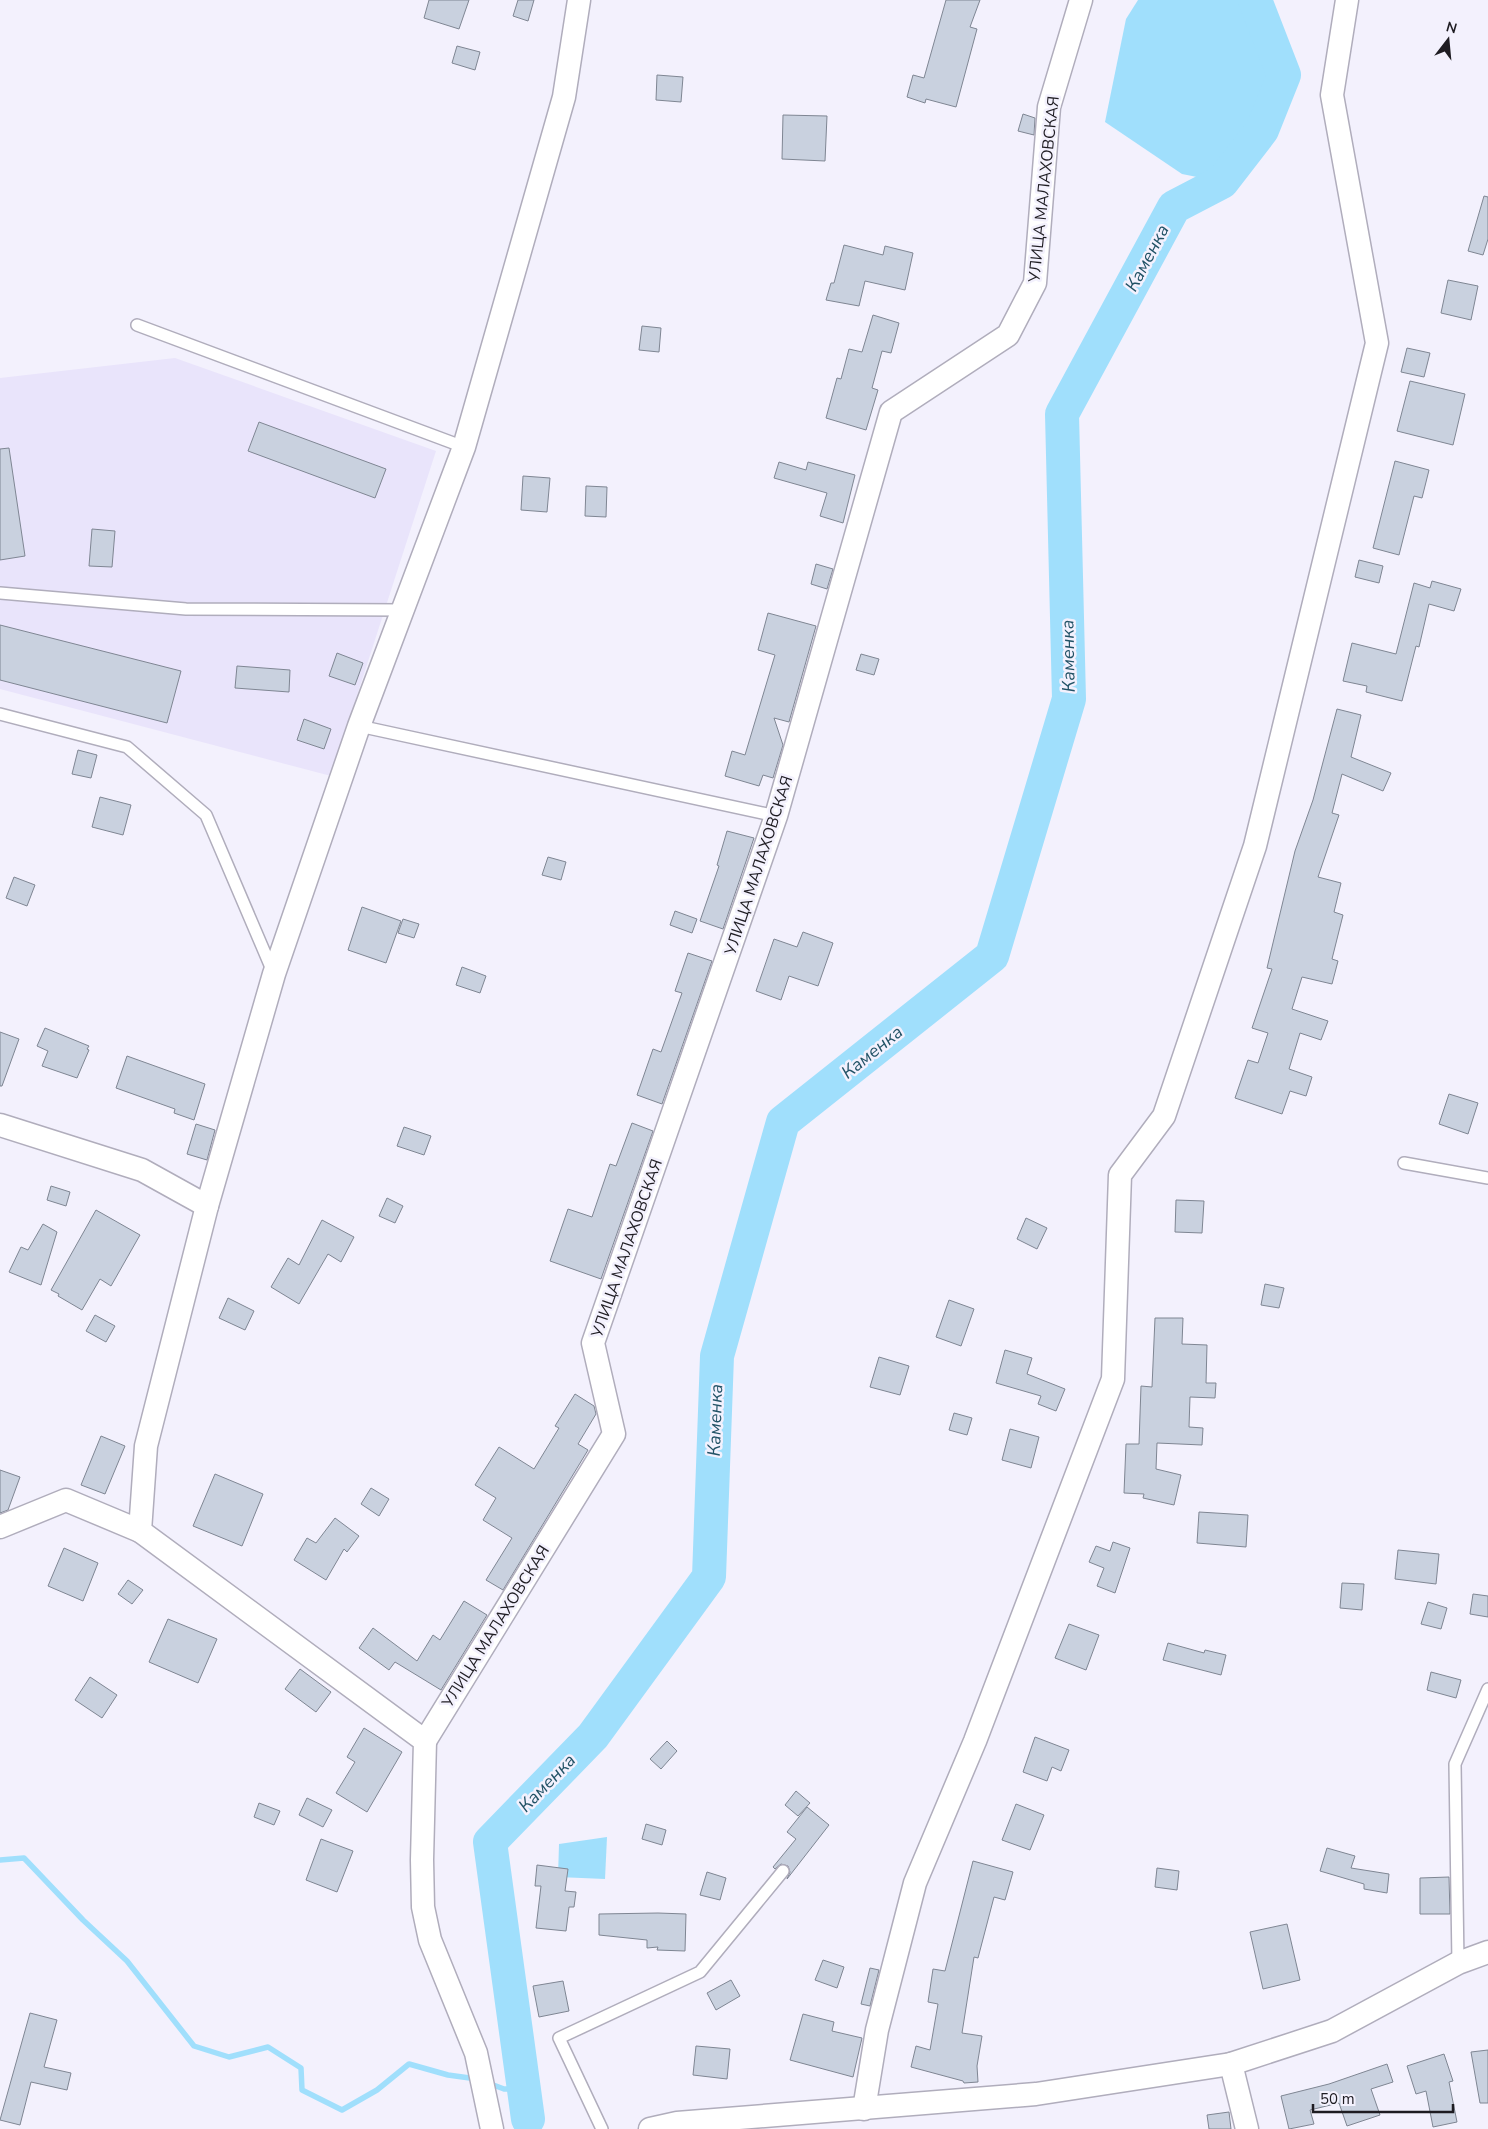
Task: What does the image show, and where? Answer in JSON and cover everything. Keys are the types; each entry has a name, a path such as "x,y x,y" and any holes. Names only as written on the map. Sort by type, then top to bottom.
{"street":[{"path":"140,1531 146,1446 207,1206 274,974 359,726 464,447 564,97 579,0"},
{"name":"УЛИЦА МАЛАХОВСКАЯ","path":"425,1741 614,1434 593,1343 776,816 891,412 1008,335 1035,283 1049,106 1081,0"},
{"path":"864,2110 877,2030 916,1883 975,1742 1113,1380 1120,1175 1164,1116 1255,846 1377,343 1332,94 1347,0"},
{"path":"0,1125 142,1170 207,1206"},
{"path":"0,1527 66,1500 140,1531 425,1741 422,1860 423,1907 430,1940 476,2053 492,2129"},
{"path":"650,2129 677,2123 864,2110 1036,2094 1231,2064 1332,2031 1458,1963 1488,1952"},
{"path":"1231,2064 1247,2129"}],"lane":[{"path":"137,325 464,447"},
{"path":"0,593 186,609 402,610"},
{"path":"0,714 127,747 206,815 274,974"},
{"path":"359,726 776,816"},
{"path":"1404,1163 1488,1178"},
{"path":"1458,1963 1455,1764 1488,1689"},
{"path":"602,2129 559,2038 700,1972 784,1871"}],"shaded area":[{"path":"175,358 436,451 331,776 0,689 0,378"}],"water":[{"path":"1138,0 1255,0 1284,75 1262,130 1222,182 1182,174 1105,122 1126,19"},
{"path":"607,1837 605,1879 558,1877 559,1844"}],"building":[{"path":"429,0 469,0 459,29 424,18"},
{"path":"518,0 534,0 528,21 513,16"},
{"path":"946,0 980,0 970,27 977,29 956,107 926,99 925,103 907,97 913,75 924,78"},
{"path":"457,46 480,52 475,70 452,63"},
{"path":"657,75 683,77 681,102 656,100"},
{"path":"1023,114 1035,118 1034,135 1018,131"},
{"path":"783,115 827,116 825,161 782,159"},
{"path":"1484,196 1488,197 1488,239 1483,255 1468,251"},
{"path":"844,245 883,255 885,246 913,253 905,290 865,281 859,306 826,300 831,283 834,283"},
{"path":"1448,280 1478,286 1471,320 1441,313"},
{"path":"873,315 899,323 891,353 882,351 872,388 878,390 866,430 826,418 837,378 841,379 849,349 862,352"},
{"path":"642,326 661,328 659,352 639,350"},
{"path":"1407,348 1430,353 1424,377 1401,372"},
{"path":"1410,381 1465,394 1453,445 1397,431"},
{"path":"259,422 386,469 375,498 248,451"},
{"path":"9,448 25,556 0,560 0,449"},
{"path":"1395,461 1429,470 1422,498 1414,496 1399,555 1373,548"},
{"path":"779,462 806,470 808,462 855,475 843,523 820,516 827,493 774,478"},
{"path":"523,476 550,478 547,512 521,510"},
{"path":"586,486 607,487 606,517 585,516"},
{"path":"92,529 115,531 112,567 89,566"},
{"path":"1359,560 1383,566 1379,583 1355,577"},
{"path":"816,564 833,569 827,589 811,584"},
{"path":"1432,581 1461,589 1454,611 1429,604 1419,647 1416,646 1402,701 1366,692 1367,686 1343,681 1352,643 1396,654 1414,583 1430,588"},
{"path":"768,613 816,626 789,722 774,718 783,745 773,778 763,775 759,786 725,776 732,751 745,755 775,655 758,650"},
{"path":"0,625 181,671 167,723 0,680"},
{"path":"337,653 363,663 355,685 329,676"},
{"path":"861,654 879,659 874,675 856,670"},
{"path":"237,666 290,670 289,692 235,688"},
{"path":"1337,709 1361,715 1351,757 1391,773 1383,791 1342,774 1332,813 1339,815 1318,877 1341,883 1334,912 1343,915 1332,959 1338,961 1332,984 1302,977 1292,1009 1328,1021 1321,1040 1300,1033 1289,1069 1312,1077 1306,1096 1290,1091 1282,1114 1235,1098 1248,1060 1258,1063 1268,1033 1252,1028 1272,969 1267,968 1295,851 1313,800"},
{"path":"304,719 331,729 324,749 297,740"},
{"path":"78,750 97,755 91,778 72,774"},
{"path":"100,797 131,805 123,835 92,827"},
{"path":"727,831 754,838 723,929 700,921 719,866 717,865"},
{"path":"548,857 566,862 561,880 542,875"},
{"path":"14,877 35,885 27,906 6,898"},
{"path":"362,907 401,921 386,963 348,950"},
{"path":"675,911 697,919 692,933 670,925"},
{"path":"403,919 419,924 414,938 398,933"},
{"path":"803,932 833,943 818,986 789,976 781,1000 756,991 774,939 797,947"},
{"path":"688,953 712,961 662,1104 637,1095 653,1049 661,1052 682,993 675,991"},
{"path":"462,967 486,976 480,993 456,985"},
{"path":"45,1028 89,1046 77,1078 42,1066 48,1051 37,1046"},
{"path":"0,1032 19,1039 2,1086 0,1086"},
{"path":"127,1056 205,1084 194,1120 174,1113 175,1109 116,1088"},
{"path":"1449,1094 1478,1103 1468,1134 1439,1124"},
{"path":"632,1123 653,1131 601,1279 550,1261 568,1209 592,1217 610,1164 616,1166"},
{"path":"196,1124 215,1130 207,1160 187,1154"},
{"path":"404,1127 431,1136 424,1155 397,1146"},
{"path":"51,1186 70,1192 66,1206 47,1200"},
{"path":"387,1198 403,1206 395,1223 379,1216"},
{"path":"1176,1200 1204,1201 1202,1233 1175,1232"},
{"path":"96,1210 140,1235 111,1286 100,1279 82,1310 51,1290"},
{"path":"1026,1218 1047,1228 1037,1249 1017,1239"},
{"path":"322,1220 354,1237 341,1262 328,1254 299,1304 271,1287 288,1258 299,1265"},
{"path":"43,1224 57,1232 41,1285 9,1272 21,1247 28,1250"},
{"path":"1265,1284 1284,1288 1279,1308 1261,1305"},
{"path":"228,1298 254,1311 245,1330 219,1318"},
{"path":"949,1300 974,1309 961,1346 936,1337"},
{"path":"95,1315 115,1326 106,1342 86,1331"},
{"path":"1155,1318 1183,1318 1182,1344 1207,1345 1206,1383 1216,1383 1215,1398 1190,1397 1189,1427 1203,1428 1202,1445 1157,1443 1156,1469 1181,1475 1174,1505 1143,1498 1144,1494 1124,1493 1126,1444 1139,1444 1141,1386 1152,1387"},
{"path":"1005,1350 1032,1358 1027,1374 1065,1389 1056,1411 1038,1404 1041,1396 996,1383"},
{"path":"879,1357 909,1366 900,1395 870,1387"},
{"path":"575,1394 594,1406 596,1414 578,1444 588,1450 503,1590 486,1580 512,1538 483,1520 496,1498 475,1485 499,1447 534,1469 559,1428 555,1426"},
{"path":"954,1413 972,1418 967,1435 949,1430"},
{"path":"1010,1429 1039,1437 1031,1468 1002,1460"},
{"path":"101,1436 125,1446 105,1494 81,1485"},
{"path":"0,1470 20,1477 8,1510 0,1513"},
{"path":"215,1474 263,1494 242,1546 193,1526"},
{"path":"371,1488 389,1499 379,1516 361,1504"},
{"path":"1199,1512 1248,1515 1246,1547 1197,1543"},
{"path":"335,1518 359,1536 347,1552 344,1549 326,1580 294,1560 307,1538 316,1543"},
{"path":"1113,1542 1130,1548 1115,1593 1097,1586 1104,1568 1089,1562 1096,1546 1110,1551"},
{"path":"64,1548 98,1563 83,1601 48,1586"},
{"path":"1398,1550 1439,1554 1436,1584 1395,1579"},
{"path":"128,1580 143,1590 132,1604 118,1594"},
{"path":"1342,1583 1364,1584 1362,1610 1340,1608"},
{"path":"1473,1594 1488,1596 1488,1617 1470,1614"},
{"path":"464,1601 487,1615 441,1690 395,1662 389,1670 359,1648 373,1628 417,1661 433,1635 440,1640"},
{"path":"1428,1602 1447,1608 1441,1629 1421,1624"},
{"path":"168,1619 217,1639 198,1683 149,1662"},
{"path":"1069,1624 1099,1635 1086,1670 1055,1658"},
{"path":"1168,1643 1204,1653 1205,1650 1226,1655 1221,1675 1163,1660"},
{"path":"300,1669 331,1692 316,1712 285,1689"},
{"path":"1431,1672 1461,1680 1456,1698 1427,1690"},
{"path":"90,1677 117,1695 102,1718 75,1700"},
{"path":"364,1728 402,1752 367,1812 336,1793 355,1762 347,1757"},
{"path":"1035,1737 1069,1750 1061,1771 1052,1767 1047,1781 1023,1772"},
{"path":"667,1741 677,1751 661,1769 650,1759"},
{"path":"796,1791 810,1803 798,1816 785,1805"},
{"path":"307,1798 332,1810 323,1827 299,1815"},
{"path":"259,1803 280,1811 274,1825 254,1817"},
{"path":"1016,1804 1044,1815 1030,1850 1002,1840"},
{"path":"807,1807 829,1825 787,1879 790,1872 788,1866 781,1864 775,1869 773,1867 796,1839 787,1832"},
{"path":"646,1824 666,1830 662,1845 642,1839"},
{"path":"321,1839 353,1851 337,1892 306,1880"},
{"path":"1327,1848 1355,1856 1351,1868 1389,1874 1387,1893 1364,1889 1364,1884 1320,1871"},
{"path":"973,1861 1013,1872 1005,1900 994,1897 978,1958 974,1957 962,2033 982,2036 977,2066 978,2082 964,2083 963,2081 911,2067 916,2046 930,2050 938,2004 928,2002 933,1969 945,1971"},
{"path":"537,1865 568,1869 565,1891 576,1892 574,1907 569,1907 566,1931 536,1928 541,1886 535,1886"},
{"path":"1157,1868 1179,1871 1177,1890 1155,1887"},
{"path":"707,1872 726,1878 720,1900 700,1895"},
{"path":"1449,1877 1450,1914 1420,1914 1420,1878"},
{"path":"599,1914 686,1914 685,1951 657,1950 658,1947 647,1948 647,1940 599,1935"},
{"path":"1287,1924 1300,1980 1263,1989 1250,1932"},
{"path":"823,1960 844,1967 837,1988 815,1980"},
{"path":"870,1968 879,1970 870,2006 861,2004"},
{"path":"731,1980 740,1996 716,2010 707,1993"},
{"path":"563,1981 569,2011 539,2017 533,1986"},
{"path":"30,2013 57,2020 44,2067 71,2073 67,2090 31,2082 20,2125 0,2120"},
{"path":"803,2014 834,2022 832,2031 862,2038 853,2077 790,2060"},
{"path":"696,2046 730,2049 727,2079 693,2075"},
{"path":"1488,2050 1488,2103 1480,2103 1471,2052"},
{"path":"1444,2054 1453,2081 1449,2082 1457,2122 1433,2127 1426,2091 1416,2094 1407,2066"},
{"path":"1387,2064 1393,2082 1371,2089 1380,2115 1347,2126 1339,2103 1310,2110 1314,2124 1289,2129 1281,2096 1329,2084"},
{"path":"1229,2112 1231,2129 1209,2129 1207,2115"}],"waterway":[{"name":"Каменка","path":"528,2119 490,1842 593,1736 709,1577 717,1356 783,1122 992,956 1069,699 1062,414 1174,207 1222,182 1262,130 1284,75 1255,0"},
{"path":"0,1860 24,1858 83,1920 127,1961 194,2046 229,2057 268,2047 301,2068 302,2090 342,2110 377,2090 409,2064 448,2075 477,2079"},
{"path":"488,2083 504,2089 524,2089"}]}
